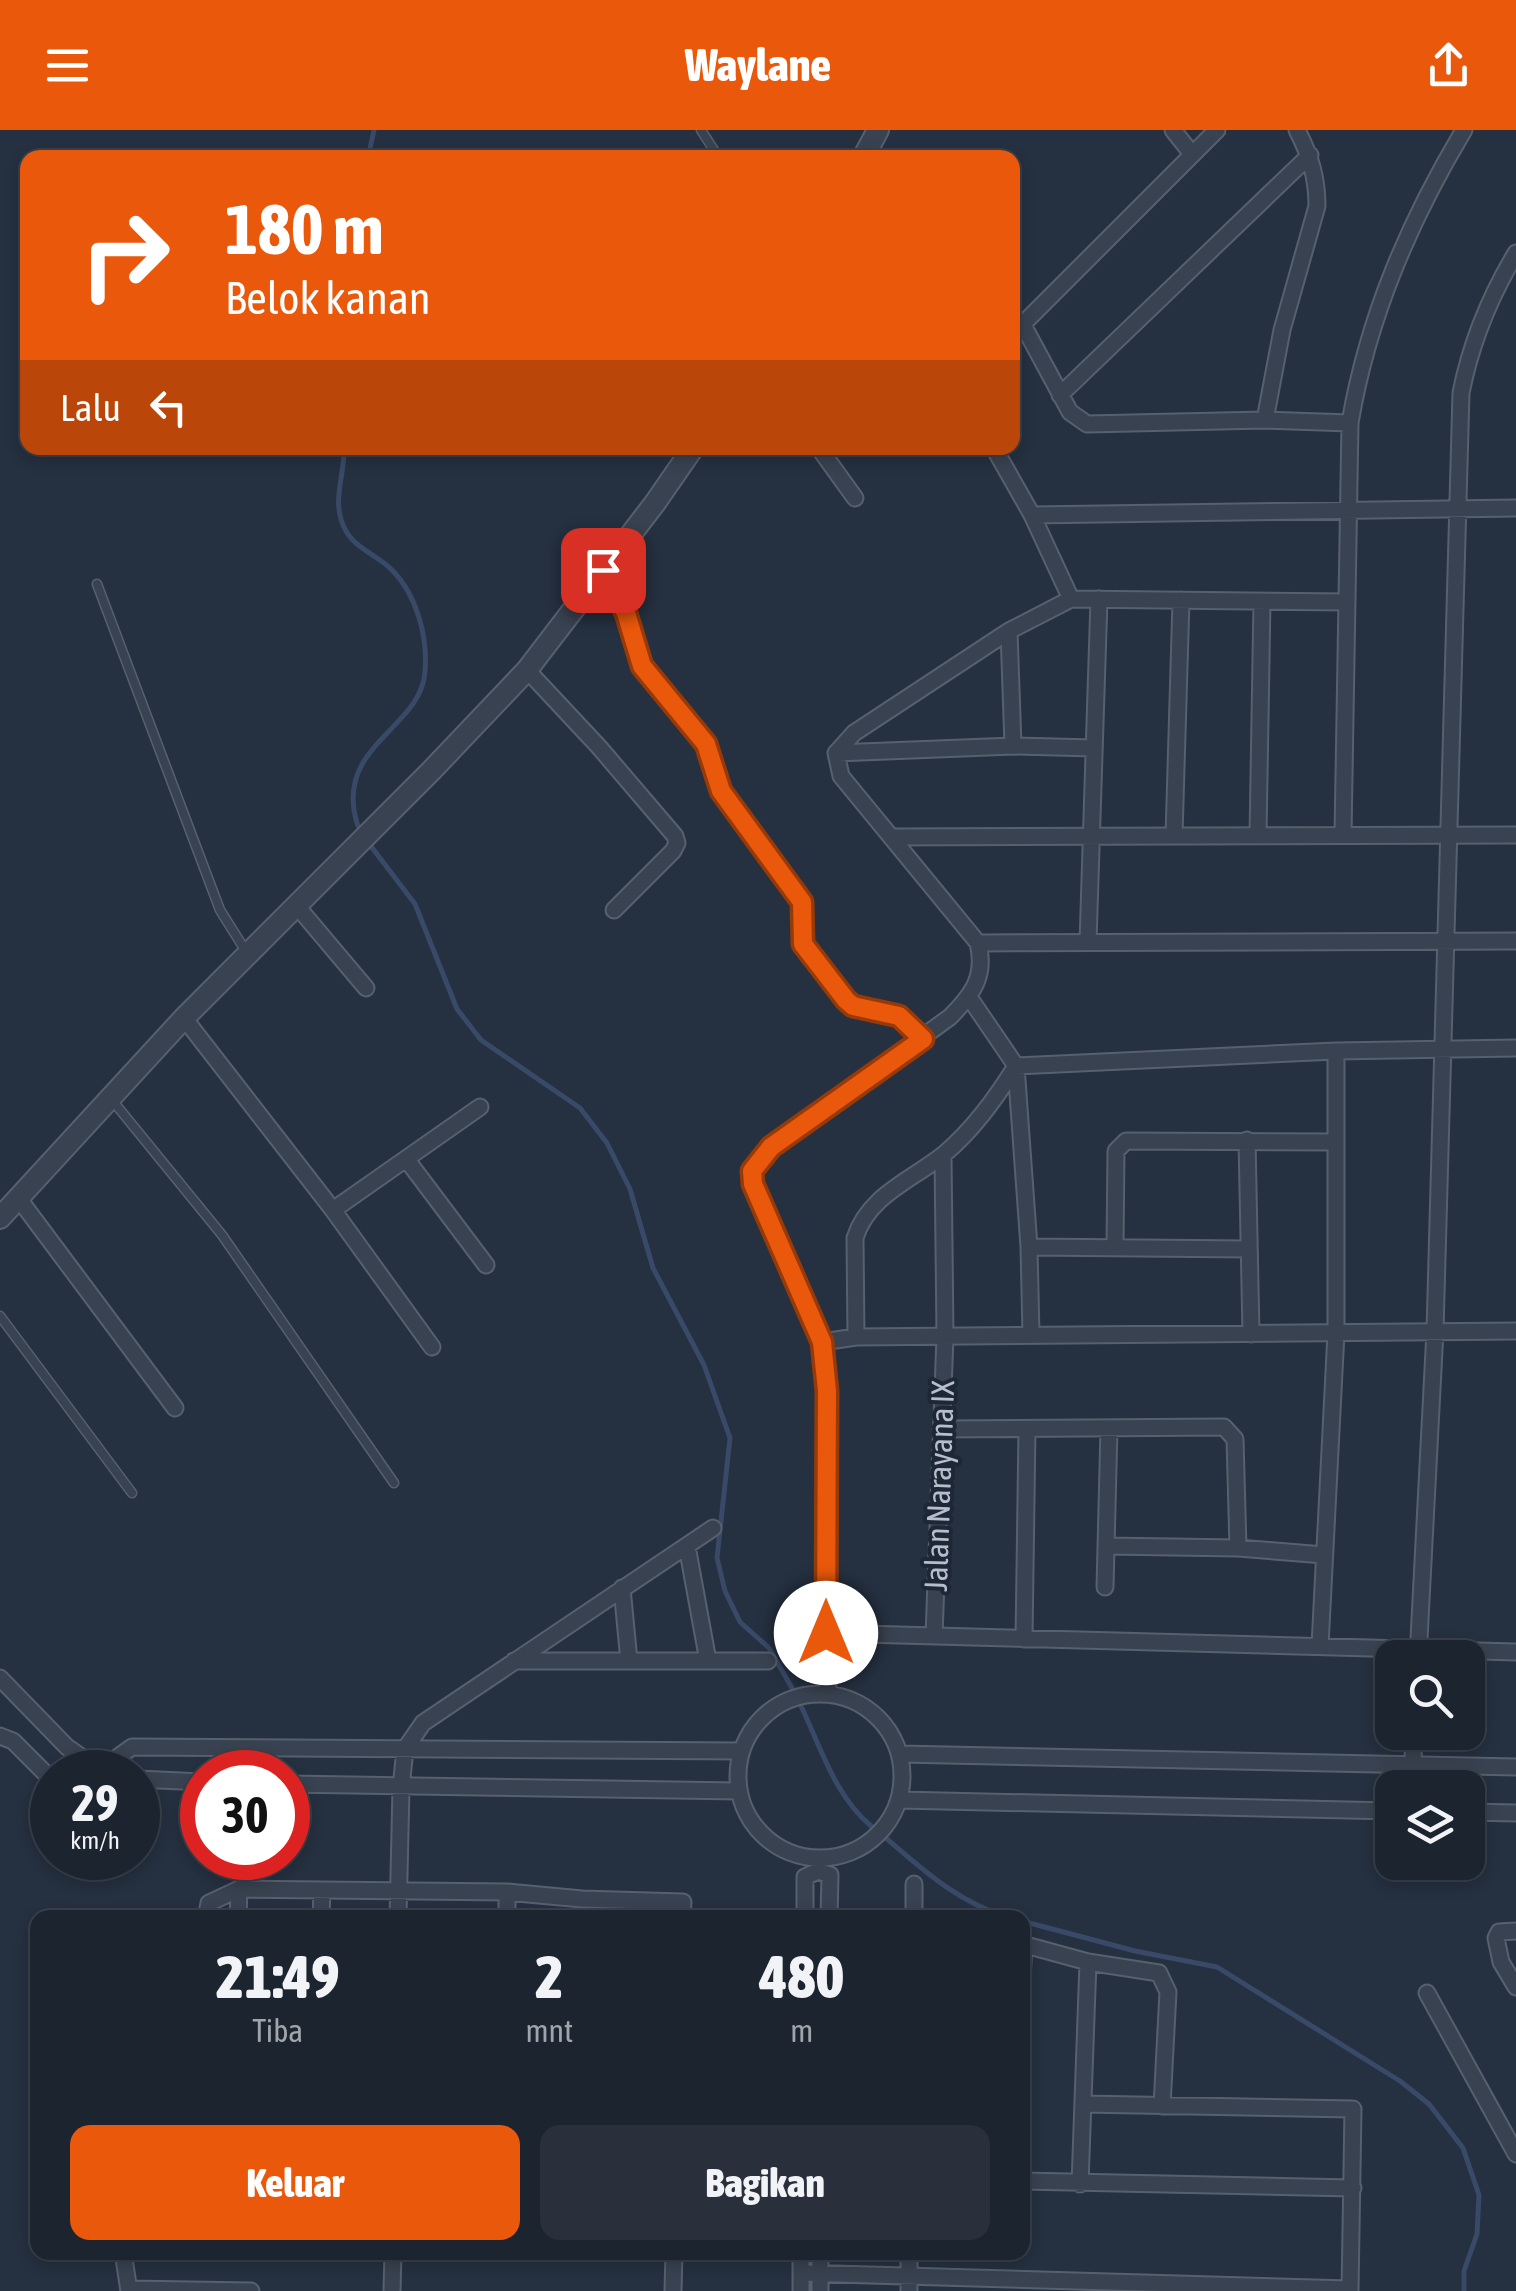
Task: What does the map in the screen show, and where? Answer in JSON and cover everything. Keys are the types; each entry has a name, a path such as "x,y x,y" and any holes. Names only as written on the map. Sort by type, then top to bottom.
{"street":[{"path":"1173,130 1192,154"},
{"path":"1020,328 1216,130"},
{"path":"1265,420 1282,330 1317,206 1310,155 1297,130"},
{"path":"1342,835 1350,423 1358,378 1388,280 1428,190 1464,130"},
{"path":"1060,395 1310,155"},
{"path":"1419,1640 1436,1331 1461,393 1469,352 1516,253"},
{"path":"1020,333 1075,417 1098,426 1265,420 1350,423"},
{"path":"0,1218 184,1018 527,670 688,455"},
{"path":"824,455 854,498"},
{"path":"998,455 1032,515 1070,600"},
{"path":"1032,515 1516,508"},
{"path":"1088,942 1099,599"},
{"path":"836,752 854,734 1009,631 1070,600 1347,602"},
{"path":"1174,836 1181,600"},
{"path":"1258,836 1262,601"},
{"path":"1009,631 1013,746"},
{"path":"527,670 676,836 673,851 614,910"},
{"path":"836,752 1013,746 1094,748"},
{"path":"828,1694 827,1391 822,1342 753,1184 752,1171 771,1147 923,1039 969,997 980,980 982,968 978,943 841,776 836,752"},
{"path":"892,837 1516,836"},
{"path":"296,905 366,988"},
{"path":"978,943 1516,941"},
{"path":"969,997 1016,1066 1031,1335"},
{"path":"184,1018 333,1210 432,1347"},
{"path":"1016,1066 1516,1048"},
{"path":"1320,1646 1336,1333 1336,1052"},
{"path":"856,1337 856,1238 860,1224 880,1198 943,1155 984,1112 1016,1066"},
{"path":"333,1210 480,1107"},
{"path":"1247,1140 1251,1334"},
{"path":"1115,1248 1116,1151 1122,1143 1336,1142"},
{"name":"Jalan Narayana IX","path":"934,1636 944,1336 943,1155"},
{"path":"407,1160 486,1264"},
{"path":"19,1199 175,1408"},
{"path":"1029,1247 1249,1248"},
{"path":"822,1342 856,1337 1516,1331"},
{"path":"941,1429 1217,1426 1235,1439 1238,1548"},
{"path":"1105,1587 1109,1428"},
{"path":"1024,1639 1027,1429"},
{"path":"398,1910 401,1788 406,1748 423,1723 713,1528"},
{"path":"687,1546 708,1661"},
{"path":"1106,1546 1238,1548 1324,1555"},
{"path":"622,1588 629,1661"},
{"path":"826,1633 1375,1650"},
{"path":"1485,1652 1516,1652"},
{"path":"514,1661 768,1661"},
{"path":"0,1678 70,1750"},
{"path":"828,1694 852,1700 874,1713 890,1732 900,1754 903,1778 899,1800 881,1830 853,1852 830,1858 806,1858 782,1850 762,1835 747,1815 738,1792 742,1750 754,1726 775,1707 800,1696 828,1694"},
{"path":"0,1736 14,1742 30,1758"},
{"path":"126,1750 742,1750"},
{"path":"1412,1770 1413,1750"},
{"path":"900,1754 1516,1768"},
{"path":"310,1785 738,1792"},
{"path":"899,1800 1375,1811"},
{"path":"1485,1813 1516,1814"},
{"path":"805,1910 805,1877 818,1871 830,1875 829,1910"},
{"path":"914,1884 914,1910"},
{"path":"238,1910 239,1889"},
{"path":"208,1910 210,1903 239,1889 508,1892 683,1902 682,1910"},
{"path":"321,1910 322,1890"},
{"path":"507,1910 508,1892"},
{"path":"582,1899 582,1910"},
{"path":"1516,1931 1500,1932 1496,1938 1501,1962 1516,1987"},
{"path":"1030,1946 1088,1962 1159,1973 1168,1992 1162,2106"},
{"path":"1080,2184 1088,1962"},
{"path":"1427,1993 1516,2154"},
{"path":"801,2273 909,2284 1350,2290 1353,2109 1083,2104"},
{"path":"1030,2182 1353,2188"},
{"path":"124,2260 129,2290 251,2291"},
{"path":"392,2291 393,2260"},
{"path":"673,2291 674,2260"},
{"path":"801,2260 801,2291"},
{"path":"820,2260 820,2291"}],"lane":[{"path":"603,570 626,613 642,666 699,734 711,756 721,791 802,902 803,944 853,1006 899,1016 923,1039"},
{"path":"97,584 220,910 247,953"},
{"path":"110,1097 222,1235 394,1482"},
{"path":"0,1316 132,1492"}],"waterway":[{"path":"370,150 374,130"},
{"path":"344,455 341,521 350,537 401,580 419,618 425,658 421,690 360,767 354,787 354,810 361,832"},
{"path":"367,841 415,904 457,1009 481,1040 580,1108 607,1143 630,1189 653,1268 704,1365 730,1438 717,1558 725,1591 740,1622 769,1648 792,1688"},
{"path":"801,1706 838,1786 871,1826"},
{"path":"887,1839 930,1875 988,1910"},
{"path":"1030,1923 1135,1951 1217,1967 1400,2081 1429,2104 1463,2148 1479,2195 1477,2234 1464,2271 1464,2291"}],"route":[{"path":"603,570 626,613 642,666 706,744 721,791 802,902 803,944 853,1006 899,1016 923,1039 771,1147 752,1171 753,1184 822,1342 827,1391 826,1633"}]}
